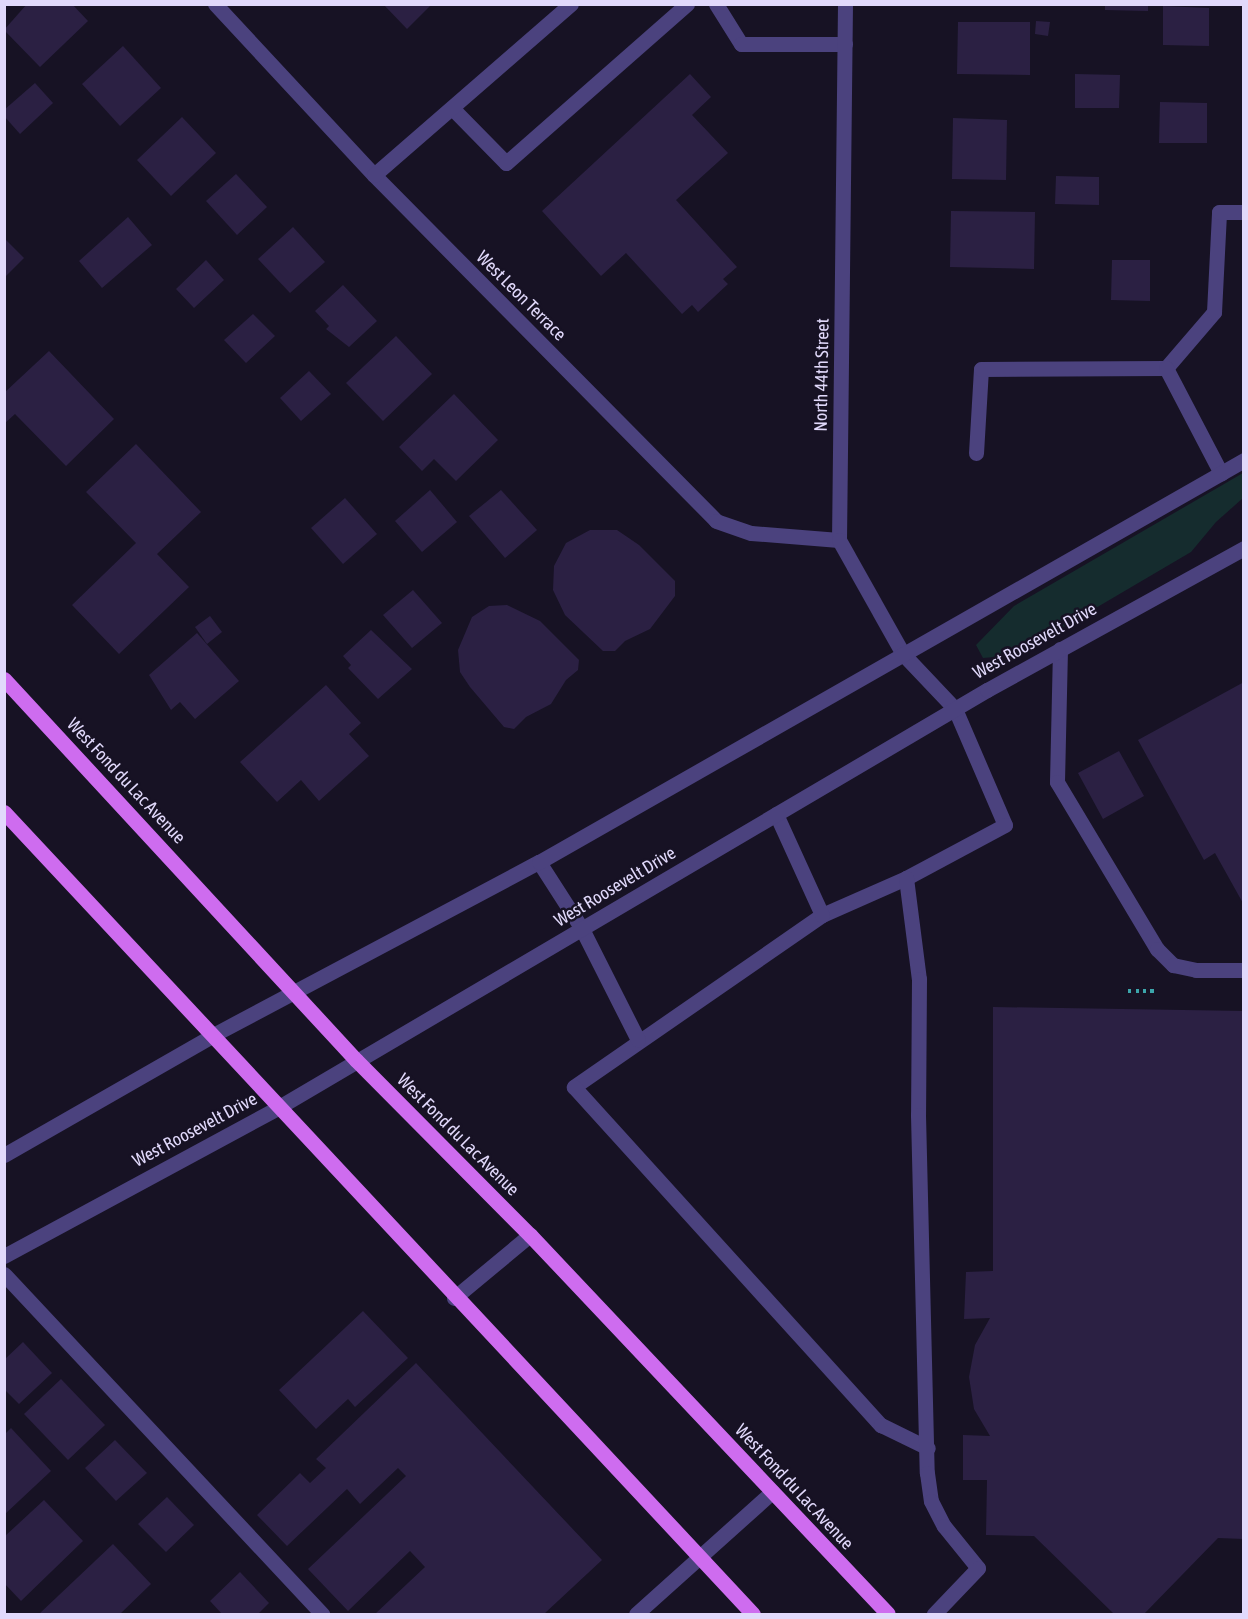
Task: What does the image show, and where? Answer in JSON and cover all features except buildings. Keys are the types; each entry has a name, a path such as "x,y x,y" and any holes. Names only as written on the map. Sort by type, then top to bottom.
{"main road":[{"name":"West Fond du Lac Avenue","path":"4,679 356,1060 530,1235 888,1614"},
{"path":"4,812 215,1034 454,1298 753,1614"}],"street":[{"name":"West Leon Terrace","path":"215,4 374,175 716,521 751,532 839,540"},
{"path":"374,175 571,4"},
{"path":"452,108 506,163 687,4"},
{"path":"716,4 741,44 845,44"},
{"name":"North 44th Street","path":"839,540 845,4"},
{"path":"976,453 981,369 1166,368 1214,312 1219,212 1244,212"},
{"path":"1166,368 1221,473"},
{"path":"4,1155 215,1034 539,862 1244,460"},
{"path":"839,540 903,654 955,709 1005,825 906,878 822,915 638,1040 574,1087 881,1425 928,1448"},
{"name":"West Roosevelt Drive","path":"4,1256 279,1107 955,709 1244,548"},
{"path":"1060,649 1057,782 1157,949 1173,965 1196,970 1244,970"},
{"path":"776,814 822,915"},
{"path":"539,862 582,929 638,1040"},
{"path":"906,878 919,979 918,1115 931,1501 944,1526 978,1568 934,1614"},
{"path":"454,1298 530,1235"},
{"path":"4,1274 322,1614"},
{"path":"636,1614 772,1492"}],"green space":[{"path":"1243,473 1243,498 1216,522 1191,552 1026,649 1007,656 983,658 976,645 1014,606"}]}
